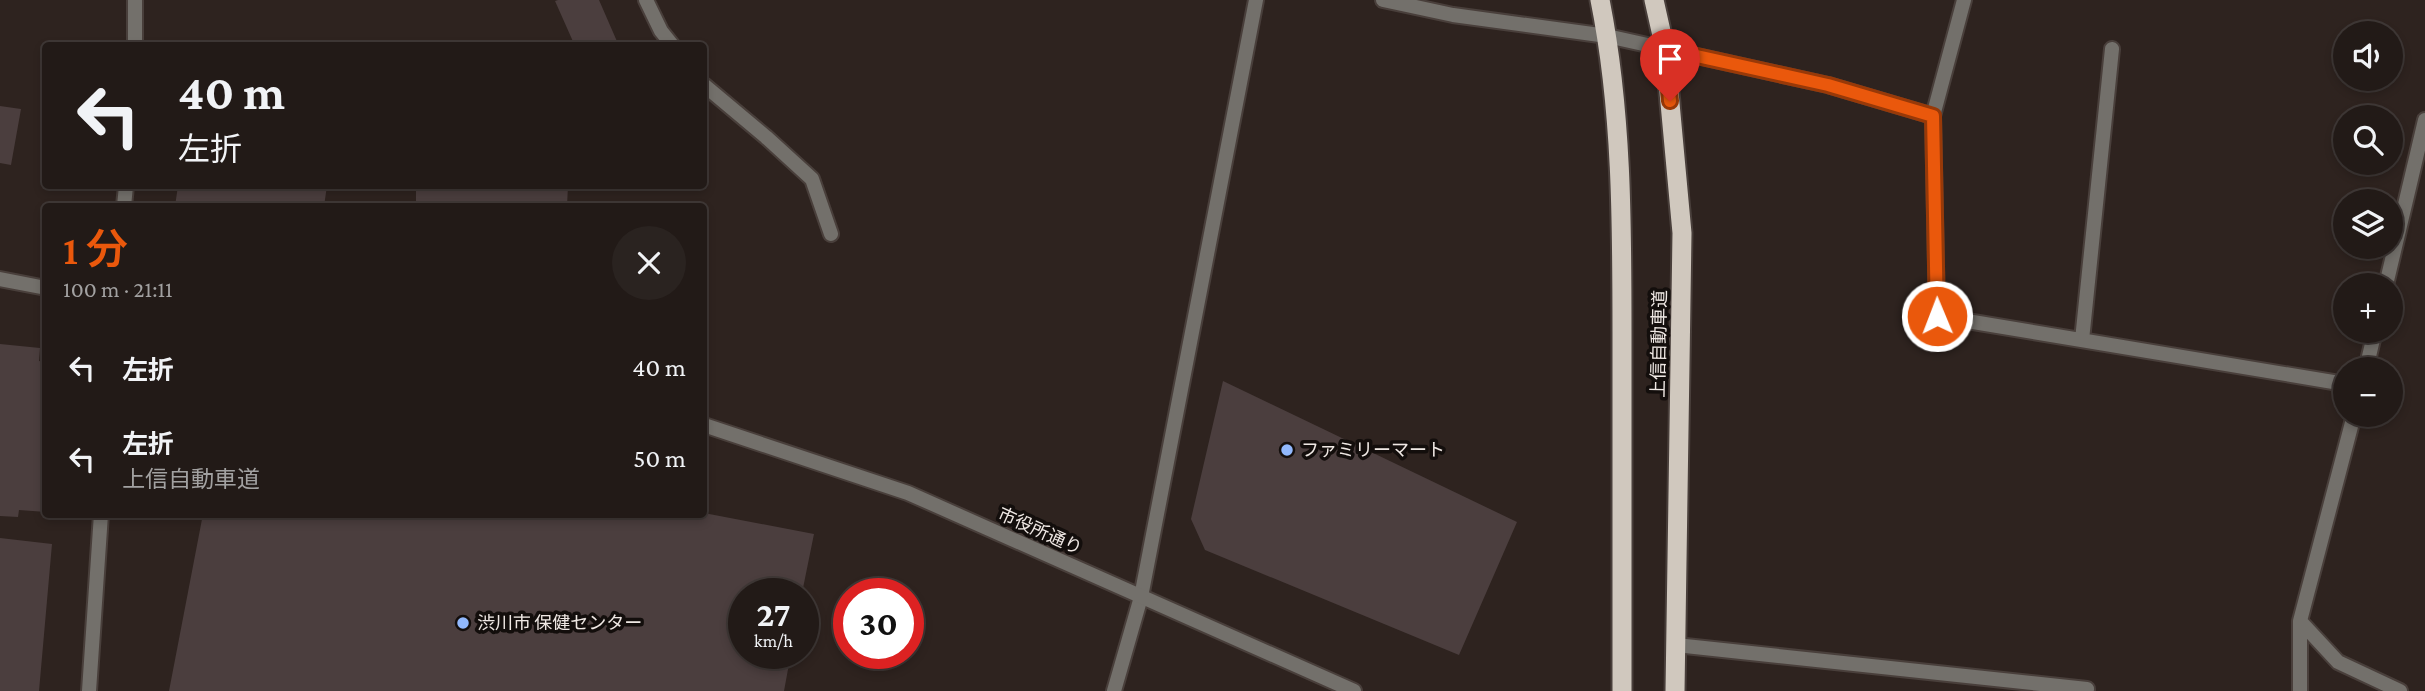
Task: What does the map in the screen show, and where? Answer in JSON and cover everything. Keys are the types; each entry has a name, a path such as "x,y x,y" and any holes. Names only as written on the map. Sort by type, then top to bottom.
{"highway":[{"name":"上信自動車道","path":"1600,0 1607,36 1615,113 1622,218 1622,691"},
{"name":"上信自動車道","path":"1654,0 1665,49 1682,233 1675,691"}],"street":[{"path":"135,0 135,42"},
{"path":"646,0 661,31 670,42"},
{"path":"1114,691 1141,597 1256,0"},
{"path":"1383,0 1453,15 1607,36 1828,85 1933,116"},
{"path":"1964,0 1933,116 1937,316 2333,382"},
{"path":"2082,340 2112,49"},
{"path":"707,88 813,179 831,234"},
{"path":"2389,273 2425,120"},
{"path":"0,279 42,287"},
{"name":"市役所通り","path":"707,426 908,493 1354,691"},
{"path":"2300,691 2300,621 2351,427"},
{"path":"89,691 102,518"},
{"path":"2300,621 2338,662 2400,691"},
{"path":"1676,645 2087,689"}],"building":[{"path":"599,0 617,42 573,42 555,1"},
{"path":"0,106 21,109 11,165 0,163"},
{"path":"178,189 327,189 324,203 175,203"},
{"path":"416,189 568,189 567,203 416,203"},
{"path":"0,344 40,348 42,512 19,510 18,517 0,516"},
{"name":"ファミリーマート","path":"1223,381 1517,522 1459,655 1205,550 1191,519"},
{"name":"渋川市 保健センター","path":"707,514 814,534 805,578 728,578 728,669 788,669 784,691 169,691 202,518 707,518"},
{"path":"0,538 52,544 39,691 0,691"}],"place":[{"name":"ファミリーマート","path":"1287,450"},
{"name":"渋川市 保健センター","path":"463,623"}],"route":[{"path":"1670,101 1665,49 1828,85 1933,116 1937,316"}]}
